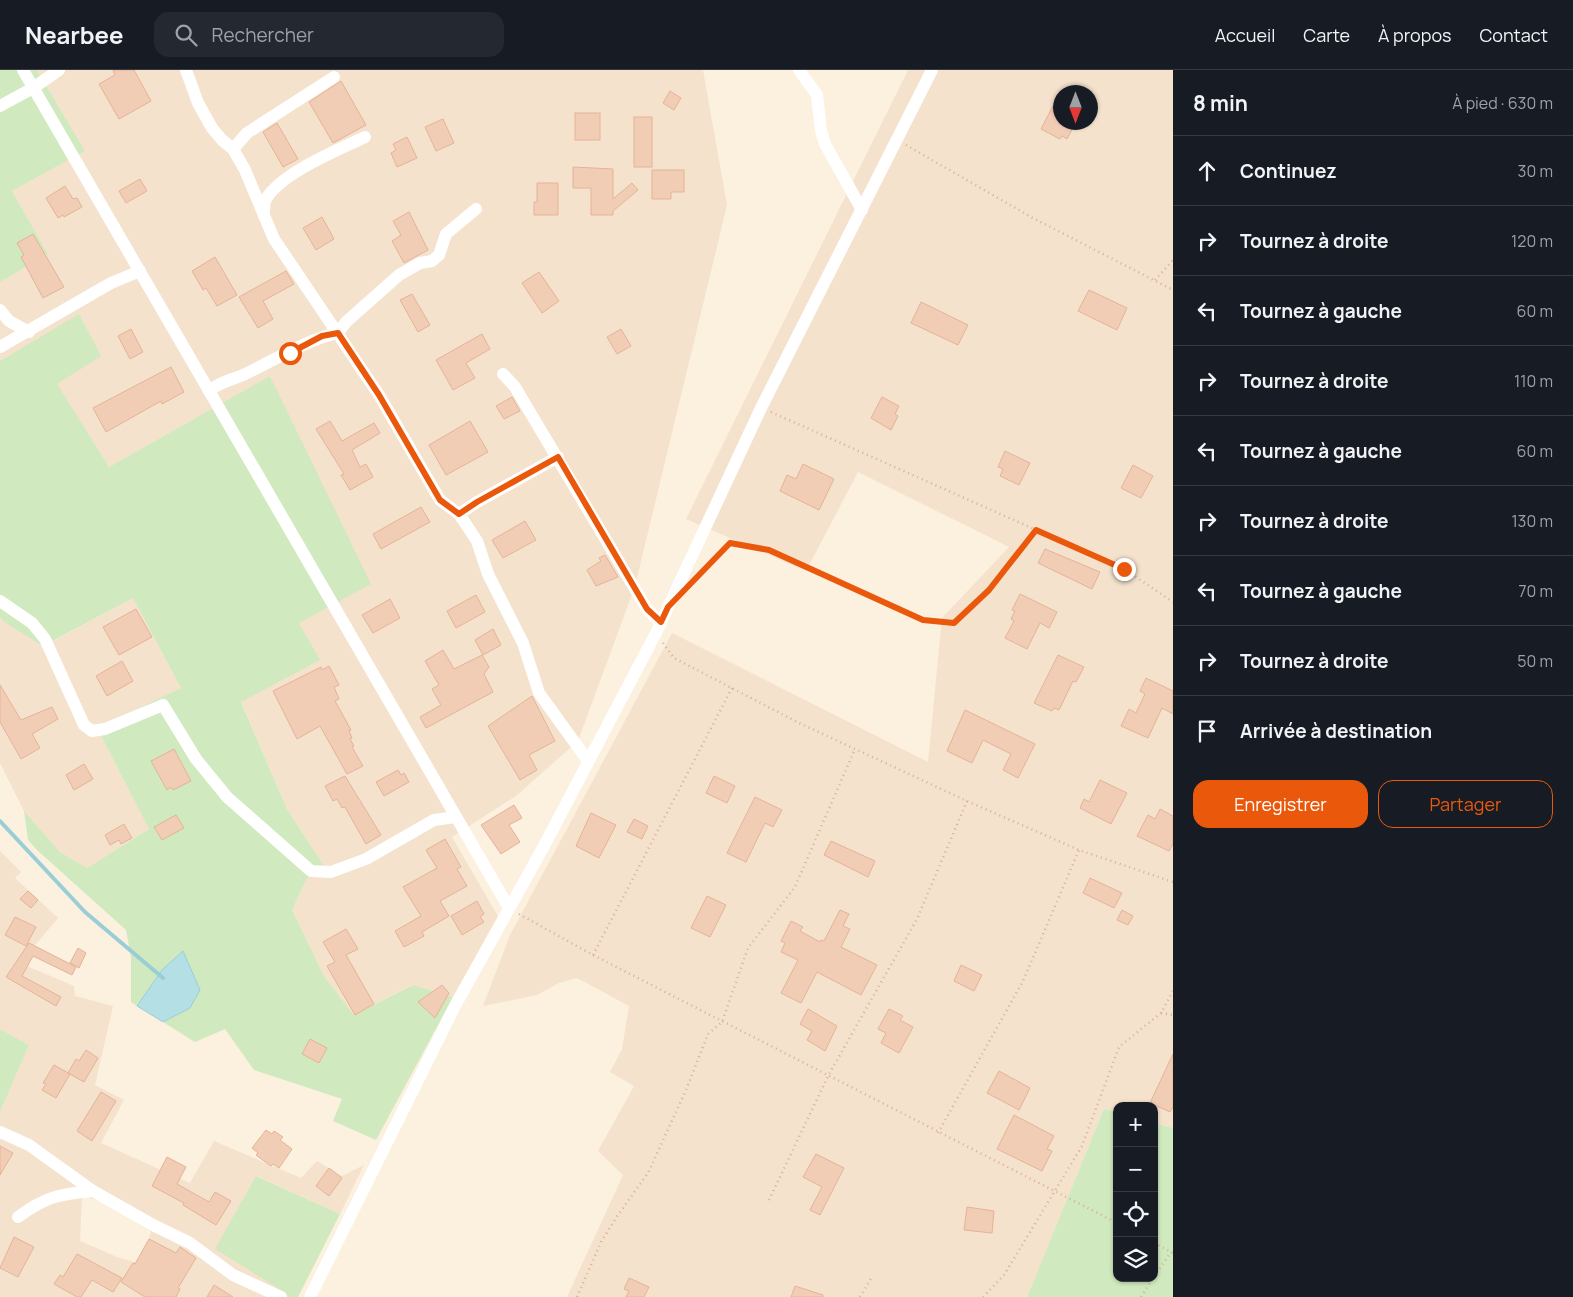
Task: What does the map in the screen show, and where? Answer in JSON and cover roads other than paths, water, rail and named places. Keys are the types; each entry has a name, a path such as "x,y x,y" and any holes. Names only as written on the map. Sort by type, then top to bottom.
{"street":[{"path":"23,70 509,908"},
{"path":"0,106 33,88 59,70"},
{"path":"186,70 198,103 212,128 222,140 234,149 245,170 274,239 379,395 440,500 459,514 477,541 488,574 523,643 539,693 588,761"},
{"path":"799,70 818,95 820,130 825,144 862,210"},
{"path":"310,1297 456,1004 659,628 761,408 932,70"},
{"path":"234,149 247,133 285,106 334,77"},
{"path":"264,218 265,201 276,187 305,166 365,137"},
{"path":"208,390 216,384 246,373 322,336 338,333 346,322 399,275 420,263 432,261 439,255 446,234 476,210"},
{"path":"0,347 111,283 140,271"},
{"path":"0,310 9,321 29,332"},
{"path":"504,374 516,387 659,628"},
{"path":"459,514 558,457"},
{"path":"0,601 32,623 45,639 84,725 92,731 105,729 163,705 196,759 227,797 311,871 331,872 366,859 434,820 456,817"},
{"path":"0,1132 30,1145 93,1191 155,1226 190,1243 233,1276 281,1297"},
{"path":"18,1218 38,1202 64,1193 93,1191"}],"water":[{"path":"183,951 200,990 190,1008 163,1022 137,1006 162,970"}],"waterway":[{"path":"0,821 85,912 163,978"}]}
